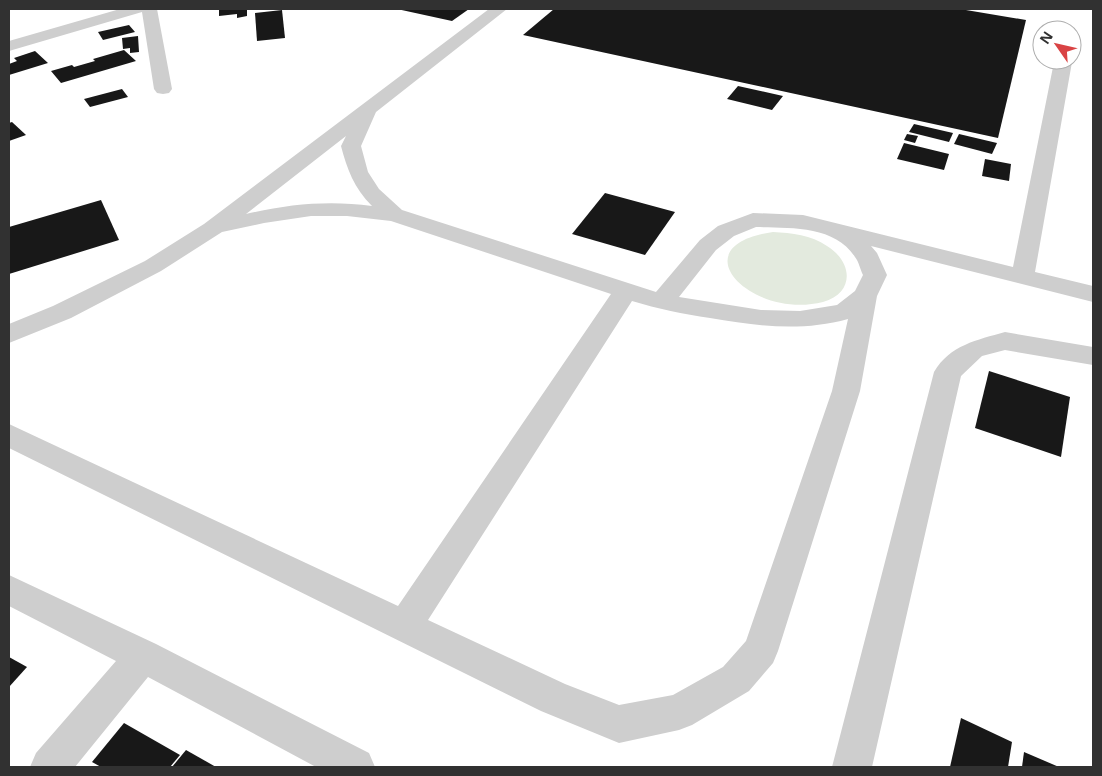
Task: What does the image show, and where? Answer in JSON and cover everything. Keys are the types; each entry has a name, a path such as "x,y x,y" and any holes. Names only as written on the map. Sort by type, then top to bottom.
{"street":[{"path":"9,46 136,9"},
{"path":"149,9 163,89"},
{"path":"9,334 62,312 144,270 212,229 499,9"},
{"path":"1023,275 1061,70"},
{"path":"368,110 351,146 358,172 371,193 394,215"},
{"path":"212,229 264,216 311,209 347,209 394,215 625,292 661,302 761,318 800,319 844,312 870,285 891,256 905,246"},
{"path":"661,302 708,246 726,231 753,220 803,222 1023,275 1093,294"},
{"path":"9,436 554,698 619,724 679,712 736,679 760,651 846,391 870,285 865,253 840,231"},
{"path":"405,625 625,292"},
{"path":"852,767 948,372 973,350 1005,341 1093,356"},
{"path":"9,590 143,656 355,767"},
{"path":"50,767 143,656"}],"shaded area":[{"path":"773,232 808,237 821,242 836,253 846,268 847,277 841,292 823,302 797,305 772,301 751,291 735,279 728,265 730,251 745,240"}],"building":[{"path":"219,9 247,9 247,16 237,18 237,14 219,16"},
{"path":"397,9 469,9 452,21"},
{"path":"554,9 960,9 1026,20 998,138 523,35"},
{"path":"282,10 285,38 257,41 255,13"},
{"path":"129,25 135,32 103,40 98,32"},
{"path":"138,36 139,52 130,53 130,48 123,49 122,38"},
{"path":"124,50 136,61 61,83 51,71 95,61 93,59"},
{"path":"35,51 48,63 9,75 9,64 17,61 14,58"},
{"path":"738,86 783,96 772,110 727,99"},
{"path":"122,89 128,97 90,107 84,99"},
{"path":"12,122 26,135 9,141 9,123"},
{"path":"914,124 953,133 949,142 909,132"},
{"path":"907,134 918,136 915,143 904,140"},
{"path":"959,134 997,143 992,154 954,144"},
{"path":"904,143 949,154 944,170 897,159"},
{"path":"985,159 1011,164 1009,181 982,176"},
{"path":"605,193 675,212 645,255 572,234"},
{"path":"101,200 119,240 9,274 9,227"},
{"path":"989,371 1070,397 1061,457 975,428"},
{"path":"9,657 27,667 9,687"},
{"path":"961,718 1012,742 1008,767 950,767"},
{"path":"124,723 180,755 170,767 101,767 92,762"},
{"path":"186,750 216,767 172,767"},
{"path":"1024,752 1059,767 1022,767"}]}
